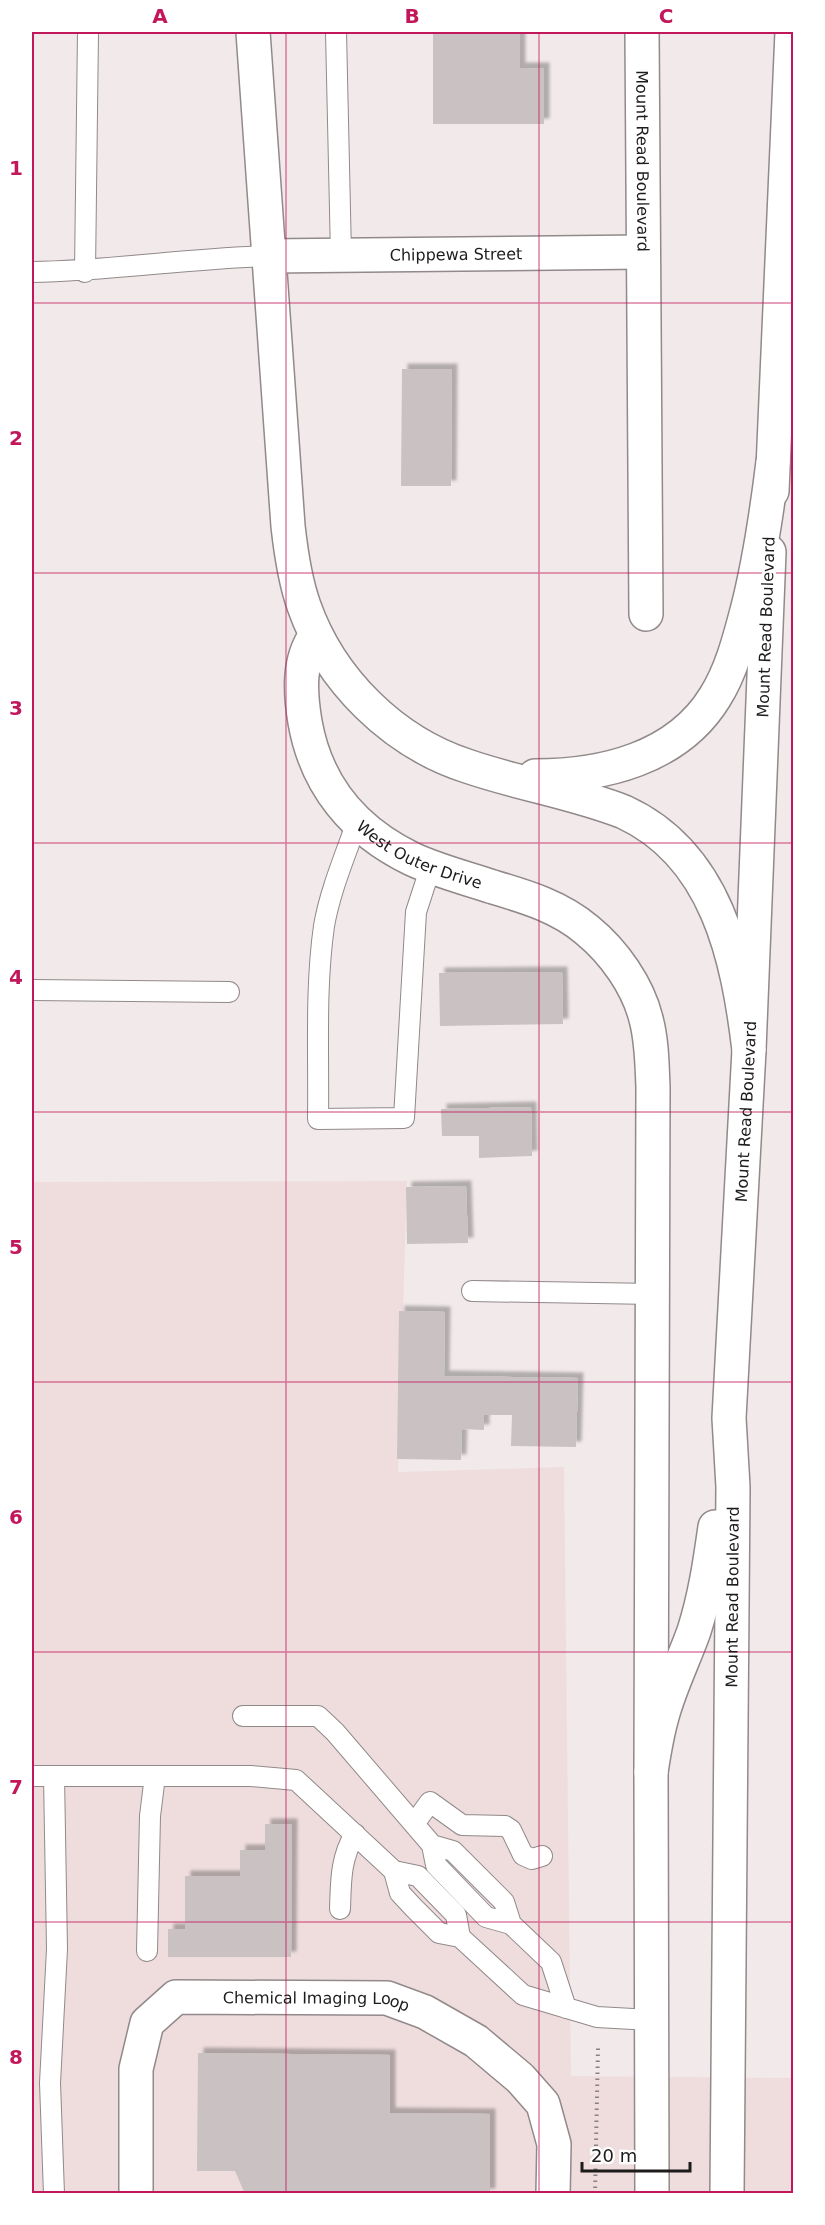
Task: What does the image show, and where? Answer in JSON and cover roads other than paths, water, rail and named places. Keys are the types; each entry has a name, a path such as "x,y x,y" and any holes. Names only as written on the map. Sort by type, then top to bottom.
{"main road":[{"path":"253,32 290,547 303,605 316,634 346,680 374,711 429,751 482,771 624,812 642,820 683,855 706,886 722,924 738,978 749,1050"},
{"name":"Mount Read Boulevard","path":"642,32 646,614"},
{"name":"Mount Read Boulevard","path":"728,2193 733,1488 729,1418 749,1050 792,32"},
{"name":"Chippewa Street","path":"268,256 643,252"},
{"path":"482,771 555,776 622,765 657,751 673,741 701,715 724,681 746,615 762,543 773,462"},
{"name":"West Outer Drive","path":"316,634 303,662 302,699 312,754 339,802 357,822 398,851 431,866 538,902 573,919 602,943 612,955 641,1002 650,1042 653,1087 654,1294"},
{"path":"652,2193 651,1772 654,1294"},
{"path":"651,1772 663,1713 694,1631 702,1602 709,1569 729,1418"},
{"name":"Chemical Imaging Loop","path":"136,2193 136,2069 147,2023 176,1996 387,1998 425,2012 476,2041 520,2078 543,2104 554,2144 553,2193"}],"lane":[{"path":"85,272 88,32"},
{"path":"336,32 341,255"},
{"path":"32,272 85,272 218,258 268,256"},
{"path":"357,822 335,885 325,924 320,961 318,1119 404,1118 416,912 431,866"},
{"path":"32,990 229,992"},
{"path":"472,1291 654,1294"},
{"path":"243,1716 318,1716 335,1732 432,1845 453,1851 504,1902 511,1924 551,1962 566,2008"},
{"path":"32,1776 251,1776 296,1780 394,1871 400,1893 439,1933 460,1937 523,1995 597,2017 651,2020"},
{"path":"54,1776 57,1949 50,2083 54,2193"},
{"path":"147,1951 150,1816 156,1776"},
{"path":"414,1824 430,1802 462,1826 505,1826 511,1830 523,1855 532,1859 542,1856"},
{"path":"340,1910 341,1867 346,1849 355,1834"}]}
